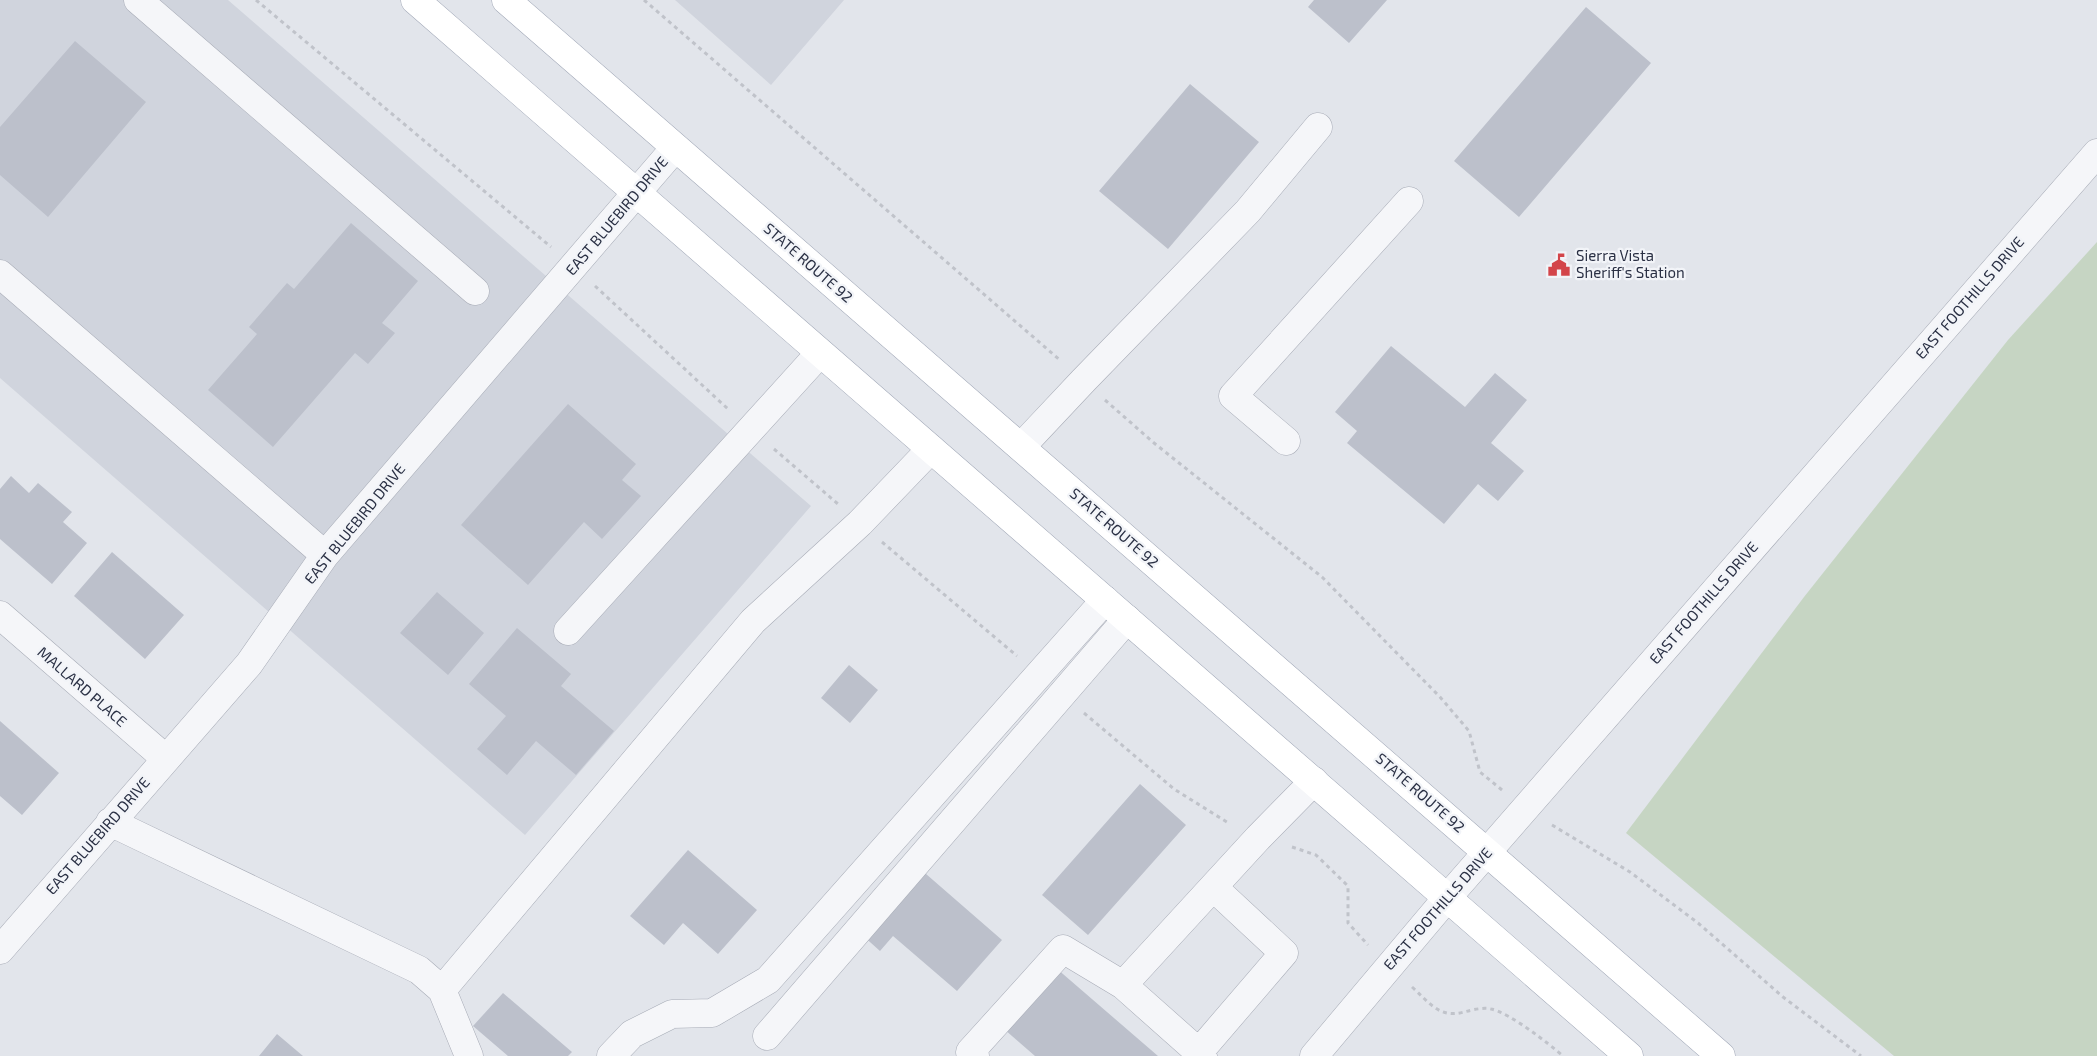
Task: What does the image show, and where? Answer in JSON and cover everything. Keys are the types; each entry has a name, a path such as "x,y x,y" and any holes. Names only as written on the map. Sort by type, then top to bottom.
{"main road":[{"path":"415,0 1629,1056"},
{"name":"STATE ROUTE 92","path":"506,0 1721,1056"}],"street":[{"path":"138,0 475,291"},
{"path":"1021,448 1083,380 1248,211 1318,127"},
{"name":"EAST BLUEBIRD DRIVE","path":"0,950 165,758 249,664 325,555 676,148"},
{"name":"EAST FOOTHILLS DRIVE","path":"1314,1056 1388,966 2097,153"},
{"path":"1286,442 1233,396 1409,201"},
{"path":"0,274 325,555"},
{"path":"568,631 820,352"},
{"path":"442,990 753,621 860,523 931,449"},
{"path":"611,1056 632,1034 672,1014 712,1013 768,980 1105,600"},
{"name":"MALLARD PLACE","path":"0,615 165,758"},
{"path":"767,1036 1128,619"},
{"path":"1123,985 1258,838 1314,781"},
{"path":"110,822 419,970 442,990 469,1056"},
{"path":"975,1056 970,1052 1063,949 1123,985 1201,1054 1284,953 1213,887"}],"path":[{"path":"256,0 574,267 750,428 1038,674"},
{"path":"644,0 1154,442 1322,576 1440,697 1469,731 1480,772 1526,809 1630,872 1698,923 1783,997 1861,1056"},
{"path":"1062,694 1174,789 1221,819 1258,838 1316,856 1348,886 1348,924 1388,966 1442,1013 1452,1016 1474,1010 1491,1009 1528,1029 1563,1056"}],"shaded area":[{"path":"0,0 228,0 811,506 525,835 0,378"},
{"path":"675,0 844,0 771,85"}],"green space":[{"path":"2097,242 2097,1056 1894,1056 1626,833 1804,597 2008,340"}],"building":[{"path":"1314,0 1387,0 1349,43 1308,7"},
{"path":"1586,7 1651,63 1519,217 1454,161"},
{"path":"75,41 146,102 48,217 0,175 0,127"},
{"path":"1190,84 1259,142 1168,249 1099,191"},
{"path":"351,223 418,281 382,323 395,333 368,364 355,353 273,447 208,390 257,334 249,327 287,283 294,289"},
{"path":"1391,346 1465,407 1495,373 1527,400 1491,443 1524,471 1498,501 1478,484 1444,524 1347,443 1357,431 1335,412"},
{"path":"568,404 636,464 622,480 641,496 602,539 584,522 528,585 461,525"},
{"path":"11,476 29,493 38,483 72,512 63,522 87,543 52,584 0,539 0,489"},
{"path":"112,552 184,615 145,659 74,596"},
{"path":"437,592 484,633 448,675 400,633"},
{"path":"517,628 571,674 561,686 614,731 576,775 536,741 507,775 477,749 506,716 469,684"},
{"path":"849,665 878,690 850,723 821,698"},
{"path":"0,721 59,773 22,815 0,796"},
{"path":"1140,784 1186,825 1088,935 1042,895"},
{"path":"688,850 757,910 718,954 683,923 664,945 630,916"},
{"path":"918,867 1002,940 957,991 893,936 880,951 861,934"},
{"path":"1056,968 1158,1056 1035,1056 1004,1029"},
{"path":"503,993 572,1052 568,1056 508,1056 473,1026"},
{"path":"277,1034 303,1056 259,1056"}],"place":[{"name":"Sierra Vista Sheriff's Station","path":"1559,265"}]}
